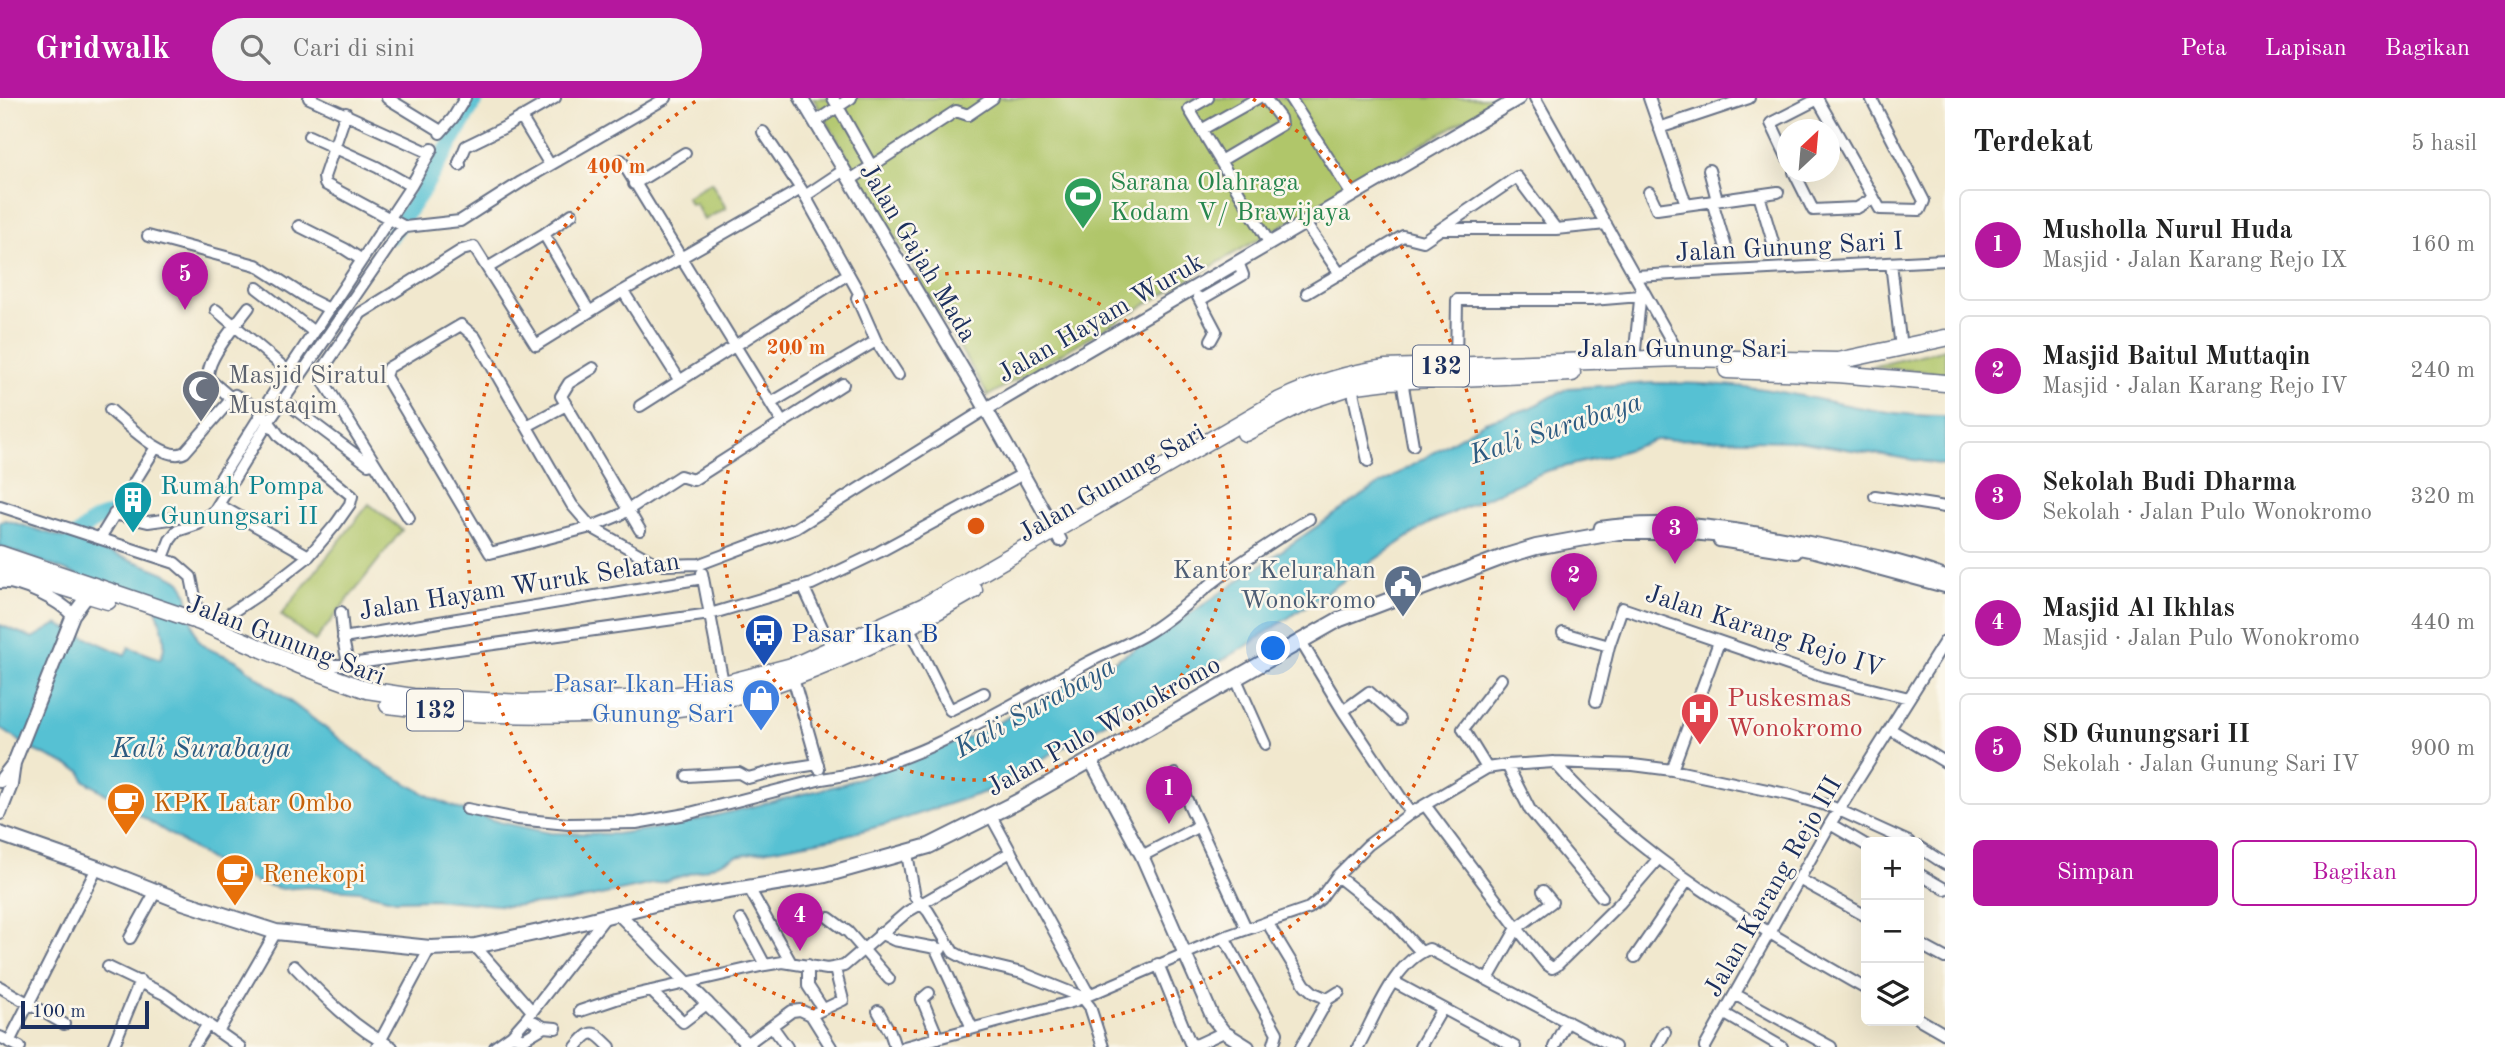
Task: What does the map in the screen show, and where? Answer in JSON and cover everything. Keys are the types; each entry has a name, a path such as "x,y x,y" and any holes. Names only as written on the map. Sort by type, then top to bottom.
{"main road":[{"path":"1837,368 1863,357 1945,338"},
{"path":"1863,357 1856,366 1857,374 1863,378"},
{"name":"Jalan Gunung Sari","path":"1258,420 1322,395 1352,387 1402,380 1634,360 1681,358 1837,368 1863,378 1945,383"},
{"name":"Jalan Gunung Sari","path":"725,691 793,678 931,615 1058,536 1258,420 1297,392 1353,373 1386,368 1456,366 1837,368"},
{"name":"Jalan Pulo Wonokromo","path":"0,834 183,902 276,932 430,948 475,946 662,902 825,875 907,854 957,834 991,816 1340,619 1506,556 1562,541 1618,532 1674,531 1745,537 1815,550 1945,584"},
{"name":"Jalan Gunung Sari","path":"200,625 334,689 365,699 526,716 626,713 687,707 832,649 924,606 1058,536"},
{"name":"132","path":"0,554 87,589"},
{"name":"132","path":"0,569 87,589"},
{"name":"Jalan Gunung Sari","path":"87,589 200,625 367,690 413,702"}],"street":[{"path":"112,515 148,522 206,520 219,505 222,486 265,416 284,401 397,234 397,223 411,186 431,151 309,98"},
{"path":"387,98 440,132 453,118 465,98"},
{"path":"460,164 466,146 555,98"},
{"path":"346,113 324,177 325,184 397,223 460,221 666,98"},
{"name":"Jalan Gajah Mada","path":"801,98 1058,536"},
{"path":"815,122 835,102 851,98"},
{"path":"1209,98 1189,109 1270,244"},
{"path":"1202,130 1258,98"},
{"path":"1220,161 1281,125 1280,118 1265,98"},
{"path":"1290,98 1352,195"},
{"name":"Jalan Hayam Wuruk","path":"591,527 653,562 664,565 700,564 796,528 986,410 1519,98"},
{"path":"1535,98 1635,276 1641,292 1681,358"},
{"path":"1649,98 1686,204"},
{"path":"1659,128 1749,98"},
{"path":"1780,119 1818,99 1880,209 1920,210 1924,201 1871,98"},
{"path":"409,518 324,382 323,369 361,313 462,250 474,247 536,345 622,291 680,259 803,193 873,167 956,111 968,115 985,100"},
{"path":"835,102 873,167"},
{"path":"522,117 550,165"},
{"path":"1777,120 1772,123 1777,134"},
{"path":"763,132 803,193 859,293 857,298 876,341 898,375"},
{"path":"309,136 411,186"},
{"path":"634,184 685,153"},
{"path":"621,160 782,422"},
{"path":"1709,170 1727,251"},
{"path":"1307,293 1403,236 1423,241 1517,177 1556,229"},
{"path":"1799,182 1813,211 1857,208 1874,198"},
{"path":"1649,192 1657,209 1778,192"},
{"path":"1759,195 1774,249"},
{"path":"489,267 572,214"},
{"path":"265,416 265,405 362,260 397,223"},
{"path":"1305,223 1340,274"},
{"path":"1441,229 1556,229 1606,224"},
{"path":"299,226 362,260"},
{"path":"544,234 589,311"},
{"path":"148,236 256,265 330,309"},
{"name":"Jalan Gunung Sari I","path":"1635,276 1945,260"},
{"path":"1200,300 1243,275 1238,262"},
{"path":"1891,263 1901,348"},
{"path":"640,406 848,274"},
{"path":"257,288 314,332"},
{"path":"1193,288 1216,331 1211,340"},
{"path":"622,291 680,381"},
{"path":"1456,366 1457,300 1592,300 1641,292"},
{"path":"1634,360 1641,292"},
{"path":"200,625 264,591 309,556 336,524 352,497 283,440 265,416 209,379 207,374 211,362 249,307"},
{"path":"215,310 288,371"},
{"path":"591,527 572,505 475,337 461,325 388,368 385,376 490,553 591,527 628,510 680,476 693,480 843,384"},
{"path":"771,403 876,341"},
{"path":"593,368 569,383 561,396 640,530"},
{"path":"1402,380 1413,445"},
{"path":"1352,387 1368,461"},
{"path":"110,410 156,447 169,455 181,455 214,421 232,396"},
{"path":"284,401 368,464 374,462"},
{"path":"527,426 566,405"},
{"path":"95,536 112,515 156,447"},
{"path":"299,665 348,663 710,614 803,586 879,552 1023,474"},
{"path":"1875,495 1945,507"},
{"path":"219,505 309,556"},
{"name":"Jalan Gunung Sari","path":"0,506 163,558 181,567 191,578 200,625"},
{"path":"467,809 517,819 568,824 636,823 686,814 843,776 922,750 989,718 1088,662 1147,634 1184,608 1219,578 1309,519"},
{"path":"163,558 170,540 189,521"},
{"name":"Jalan Pulo Wonokromo","path":"1598,535 1600,527 1623,523 1733,528 1847,549 1945,576"},
{"path":"1678,535 1851,563 1945,590"},
{"path":"700,564 725,691"},
{"path":"0,569 6,583 56,601 71,620"},
{"name":"Jalan Hayam Wuruk Selatan","path":"343,638 703,578"},
{"path":"803,586 832,649"},
{"path":"0,813 11,785 15,760 71,620 87,589"},
{"name":"Jalan Karang Rejo IV","path":"1595,701 1622,608 1823,677 1909,698"},
{"path":"341,612 348,663"},
{"path":"908,626 950,710 984,694"},
{"path":"1563,633 1609,646"},
{"path":"1300,640 1343,711 1408,807"},
{"name":"Jalan Karang Rejo III","path":"1705,1047 1830,824 1945,641"},
{"path":"1672,770 1719,642"},
{"path":"793,678 822,779"},
{"path":"1236,679 1265,744"},
{"path":"1488,768 1463,729 1501,680"},
{"path":"1343,711 1368,691 1399,719"},
{"path":"1890,729 1945,762"},
{"path":"0,781 15,760"},
{"path":"1091,761 1142,856 1213,1018 1224,1032 1248,1047"},
{"path":"1554,762 1636,842 1687,881 1769,934 1861,986"},
{"path":"904,1047 942,1041 972,1028 1085,995 1246,928 1309,908 1320,899 1337,876 1408,807 1425,805 1488,768 1554,762 1633,765 1672,770 1791,795 1840,809 1899,837"},
{"path":"687,776 739,773 748,778 818,764"},
{"path":"1507,765 1530,810 1602,897"},
{"path":"1175,774 1246,928"},
{"path":"1425,805 1517,928 1548,965 1556,967 1620,903 1658,859"},
{"path":"991,816 1085,995 1103,1047"},
{"path":"1830,824 1861,842"},
{"path":"1142,856 1199,826"},
{"path":"1924,850 1945,864"},
{"path":"580,1011 616,999 765,965 791,963 835,969 844,966 880,933 920,904 1011,852"},
{"path":"907,854 913,890 953,952"},
{"path":"20,1047 5,1039 28,1003 97,868"},
{"path":"1337,876 1390,918 1421,952"},
{"path":"1924,877 1945,889"},
{"path":"1799,879 1861,913"},
{"path":"1635,957 1687,881"},
{"path":"749,888 791,963"},
{"path":"130,938 156,891"},
{"path":"1488,979 1517,928 1552,902 1543,891"},
{"path":"495,1047 512,1035 613,914 688,982 749,1046 792,1011 800,1010 811,1015 831,1047"},
{"path":"829,918 848,932 889,979"},
{"path":"740,920 765,965"},
{"path":"1267,922 1305,985 1314,993 1328,999"},
{"path":"218,1031 276,932"},
{"path":"880,933 894,940 953,952 968,960 1022,973 1085,995"},
{"path":"1224,937 1277,1033 1273,1047"},
{"path":"475,946 529,1015 544,1027 556,1028"},
{"path":"935,947 972,1028"},
{"path":"1924,947 1945,958"},
{"path":"378,1044 430,948"},
{"path":"1358,1047 1404,966 1429,949 1610,1046"},
{"path":"1158,964 1190,1043 1196,1045 1224,1032"},
{"path":"808,965 808,986 823,1009"},
{"path":"294,966 321,995 378,1044 392,1047"},
{"path":"108,967 164,994 240,1047"},
{"path":"811,1015 844,999 835,969"},
{"path":"113,1047 140,981"},
{"path":"1394,982 1515,1047"},
{"path":"0,987 64,1024"},
{"path":"651,992 684,1022 708,1003"},
{"path":"1301,1047 1328,999 1339,992"},
{"path":"929,993 922,999 942,1041"},
{"path":"1736,995 1831,1047"},
{"path":"1420,1047 1442,1009"},
{"path":"878,1011 895,1047"},
{"path":"1725,1014 1782,1047"},
{"path":"1554,1047 1567,1021"},
{"path":"1924,1022 1945,1034"},
{"path":"192,1047 208,1024"},
{"path":"772,1026 788,1047"},
{"path":"512,1035 524,1039 544,1027"},
{"path":"576,1047 592,1032 597,1033 610,1047"},
{"path":"1657,1047 1665,1032"}],"green space":[{"name":"Sarana Olahraga Kodam V/ Brawijaya","path":"813,98 1502,98 988,396"},
{"path":"711,182 726,208 704,220 695,203 691,205 686,197"},
{"path":"1945,349 1945,373 1871,367"},
{"path":"369,504 402,530 315,641 281,615"}],"water":[{"name":"Kali Surabaya","path":"1653,383 1755,388 1879,411 1945,416 1945,465 1797,441 1697,439 1655,440 1609,456 1546,471 1428,524 1248,645 1182,684 1155,694 985,792 839,837 736,856 666,881 568,902 508,906 433,899 396,900 359,891 307,887 282,889 259,883 219,865 84,780 81,771 33,750 0,728 0,625 33,638 57,624 125,655 129,647 160,659 164,646 163,632 154,604 0,546 0,522 5,520 69,539 171,576 185,589 195,632 202,644 242,664 377,767 433,798 499,822 550,833 616,834 673,826 840,785 980,733 1165,631 1367,492 1485,422 1530,408 1568,388"}],"waterway":[{"path":"391,236 421,193 477,98"},
{"path":"62,552 83,529 98,519 107,516 129,518"}],"place":[{"name":"Sarana Olahraga Kodam V/ Brawijaya","path":"1083,230"},
{"name":"SD Gunungsari II","path":"185,310"},
{"name":"Masjid Siratul Mustaqim","path":"201,423"},
{"name":"Rumah Pompa Gunungsari II","path":"133,534"},
{"name":"Sekolah Budi Dharma","path":"1675,564"},
{"name":"Masjid Baitul Muttaqin","path":"1574,611"},
{"name":"Kantor Kelurahan Wonokromo","path":"1403,618"},
{"name":"Pasar Ikan B","path":"764,667"},
{"name":"Pasar Ikan Hias Gunung Sari","path":"761,732"},
{"name":"Puskesmas Wonokromo","path":"1700,746"},
{"name":"Musholla Nurul Huda","path":"1169,824"},
{"name":"KPK Latar Ombo","path":"126,836"},
{"name":"Renekopi","path":"235,907"},
{"name":"Masjid Al Ikhlas","path":"800,951"}]}
